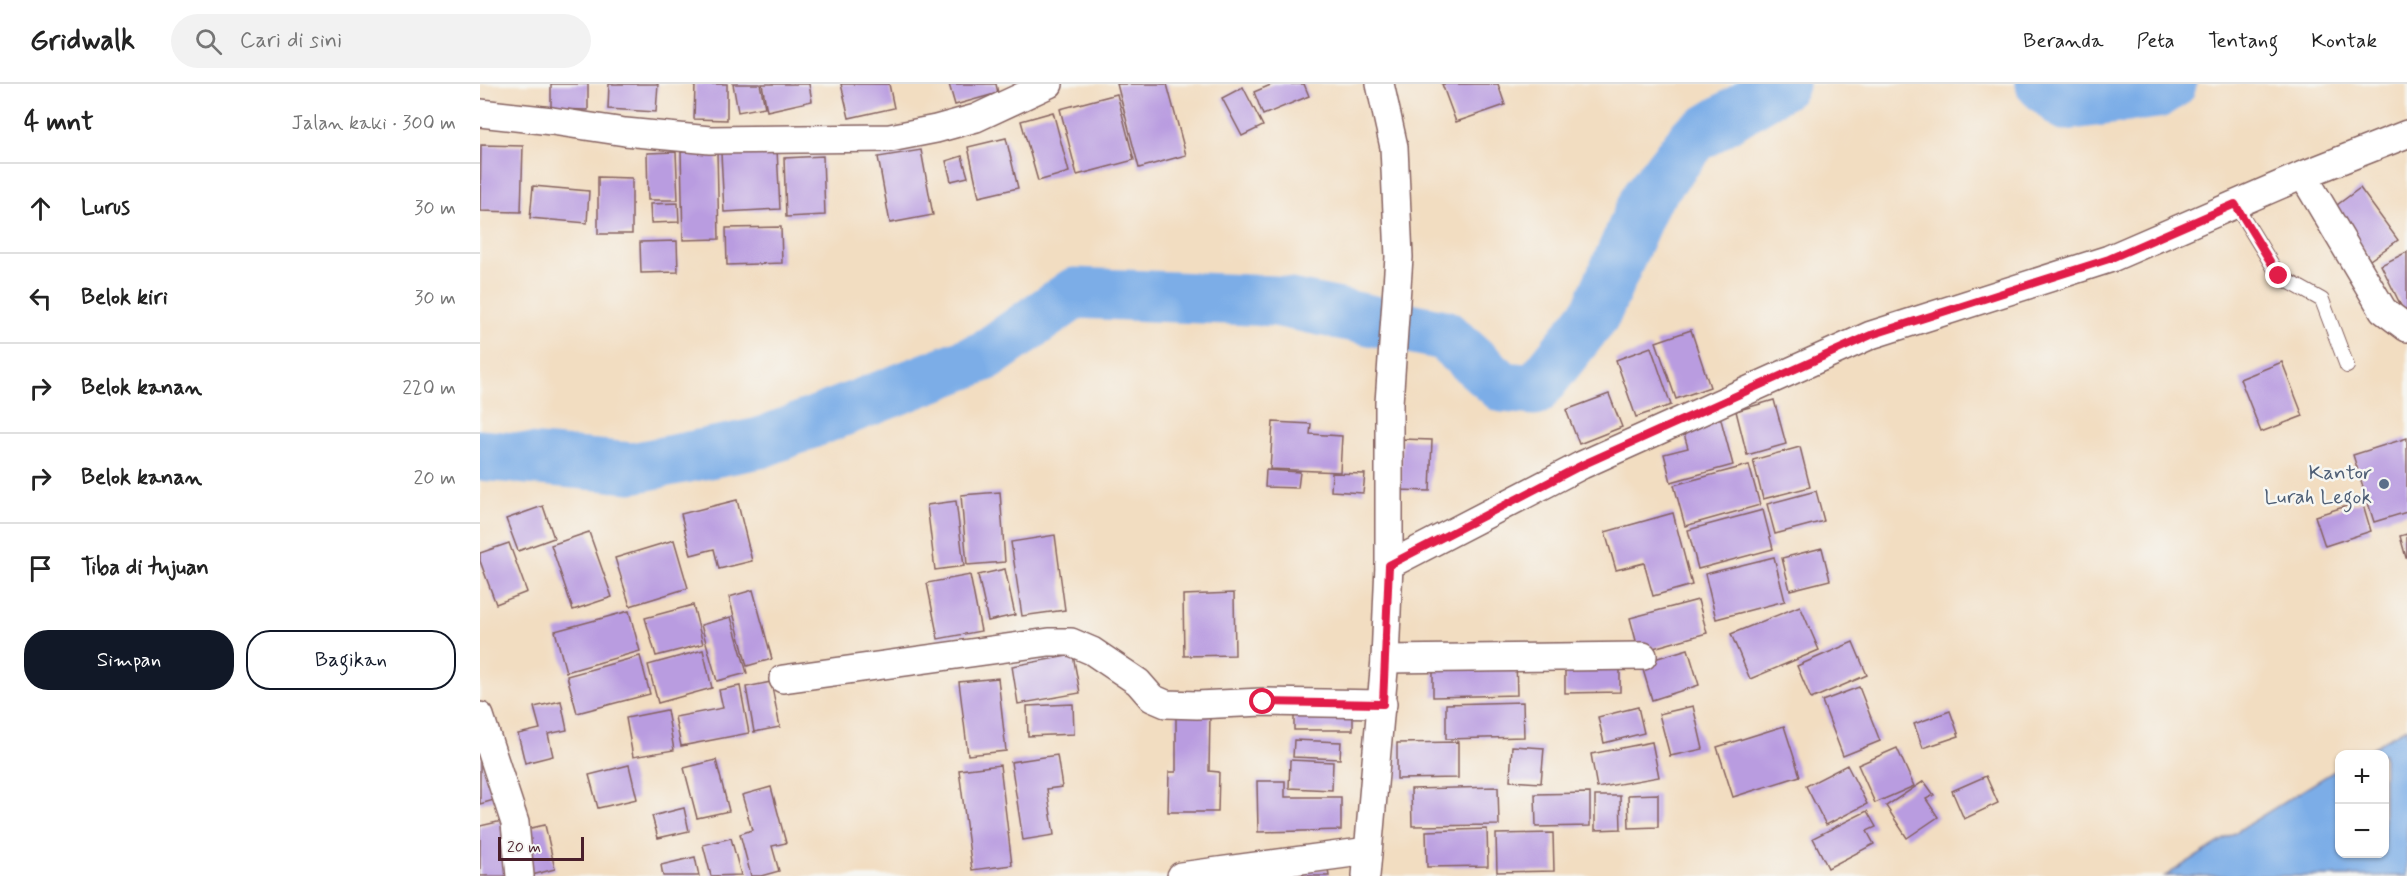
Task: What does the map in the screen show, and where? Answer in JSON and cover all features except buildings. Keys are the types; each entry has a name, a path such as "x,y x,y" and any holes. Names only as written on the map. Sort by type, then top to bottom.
{"street":[{"path":"480,113 625,132 710,140 890,138 976,118 1049,84"},
{"path":"1181,876 1367,864 1383,704 1389,565 1389,403 1399,257 1394,147 1380,84"},
{"path":"1389,565 1582,465 1871,335 2109,259 2303,175 2407,134"},
{"path":"2303,175 2383,310 2407,328"},
{"path":"783,679 1049,642 1071,642 1092,651 1138,682 1152,698 1166,705 1263,702 1383,704"},
{"path":"1385,658 1643,656"},
{"path":"480,716 515,823 520,876"}],"lane":[{"path":"2235,204 2279,276 2322,300 2347,366"}],"water":[{"path":"2407,727 2407,876 2165,876 2335,770 2335,858 2389,858 2389,750 2369,750"}],"waterway":[{"path":"480,455 632,468 760,443 985,356 1075,293 1275,301 1444,335 1503,387 1535,390 1596,313 1646,198 1694,138 1783,84"},
{"path":"2041,84 2065,105 2157,93 2171,84"}],"place":[{"name":"Kantor Lurah Legok","path":"2384,484"}],"route":[{"path":"1263,702 1383,704 1389,565 1582,465 1871,335 2109,259 2235,204 2279,276"}]}
